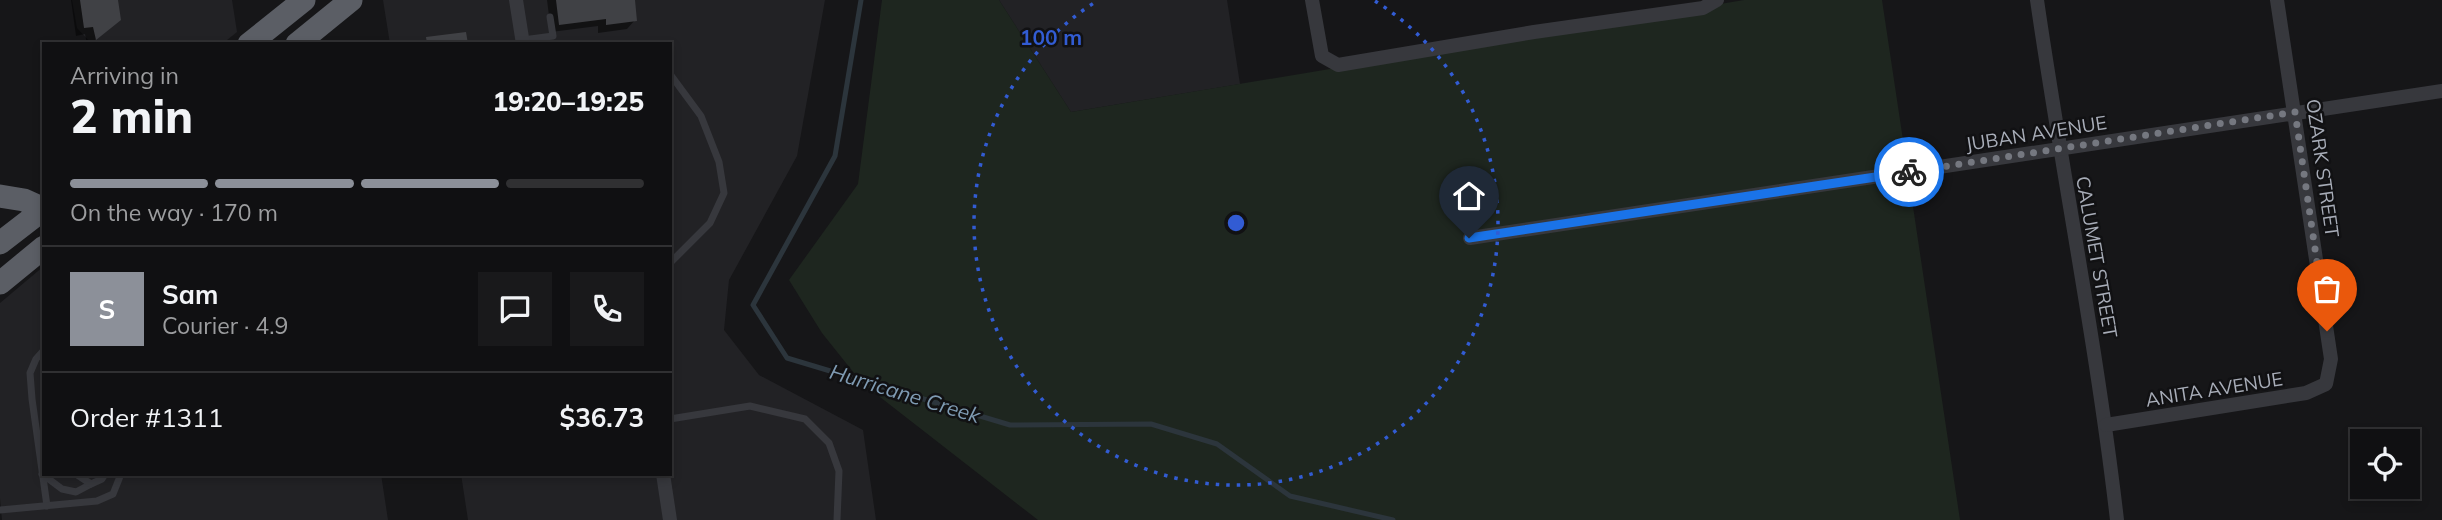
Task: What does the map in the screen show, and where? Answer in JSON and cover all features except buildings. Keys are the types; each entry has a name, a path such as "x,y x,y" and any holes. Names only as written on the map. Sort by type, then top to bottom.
{"highway":[{"path":"252,42 304,0"},
{"path":"299,42 351,0"},
{"path":"0,196 24,200 42,208"},
{"path":"0,243 42,211"},
{"path":"0,283 42,252"}],"street":[{"path":"516,0 523,42"},
{"path":"1311,0 1322,56 1338,65 1534,32 1703,8 1717,0"},
{"name":"CALUMET STREET","path":"2037,0 2059,149 2106,425 2117,520"},
{"name":"OZARK STREET","path":"2277,0 2331,359 2326,384"},
{"name":"JUBAN AVENUE","path":"1469,238 2442,91"},
{"name":"ANITA AVENUE","path":"2106,425 2306,393 2326,384"},
{"path":"663,476 670,520"}],"lane":[{"path":"523,42 554,40 550,17"},
{"path":"672,77 701,116 719,162 724,193 710,223 672,261"},
{"path":"42,352 30,373 42,474"},
{"path":"672,419 750,406 805,419 829,443 839,471 837,520"},
{"path":"42,476 47,506"},
{"path":"45,476 62,489 76,492 104,476"},
{"path":"79,476 91,484"},
{"path":"0,510 97,501 113,494 120,476"}],"shaded area":[{"path":"72,0 232,0 237,32 224,42 90,42 77,28"},
{"path":"383,0 825,0 797,156 729,280 724,330 759,375 863,430 876,520 468,520 461,476 672,476 672,42 390,42"},
{"path":"882,0 999,0 1071,112 1744,0 1882,0 1960,520 1038,520 862,383 822,333 789,280 858,184"},
{"path":"999,0 1227,0 1240,84 1071,112"},
{"path":"42,268 42,476 381,476 388,520 2,520 0,303"}],"waterway":[{"name":"Hurricane Creek","path":"861,0 835,156 753,305 787,358 1010,425 1151,424 1217,444 1290,496 1393,520"}],"way so far":[{"path":"1909,172 2295,112 2327,331"}],"route":[{"path":"1469,238 1909,172"}]}
